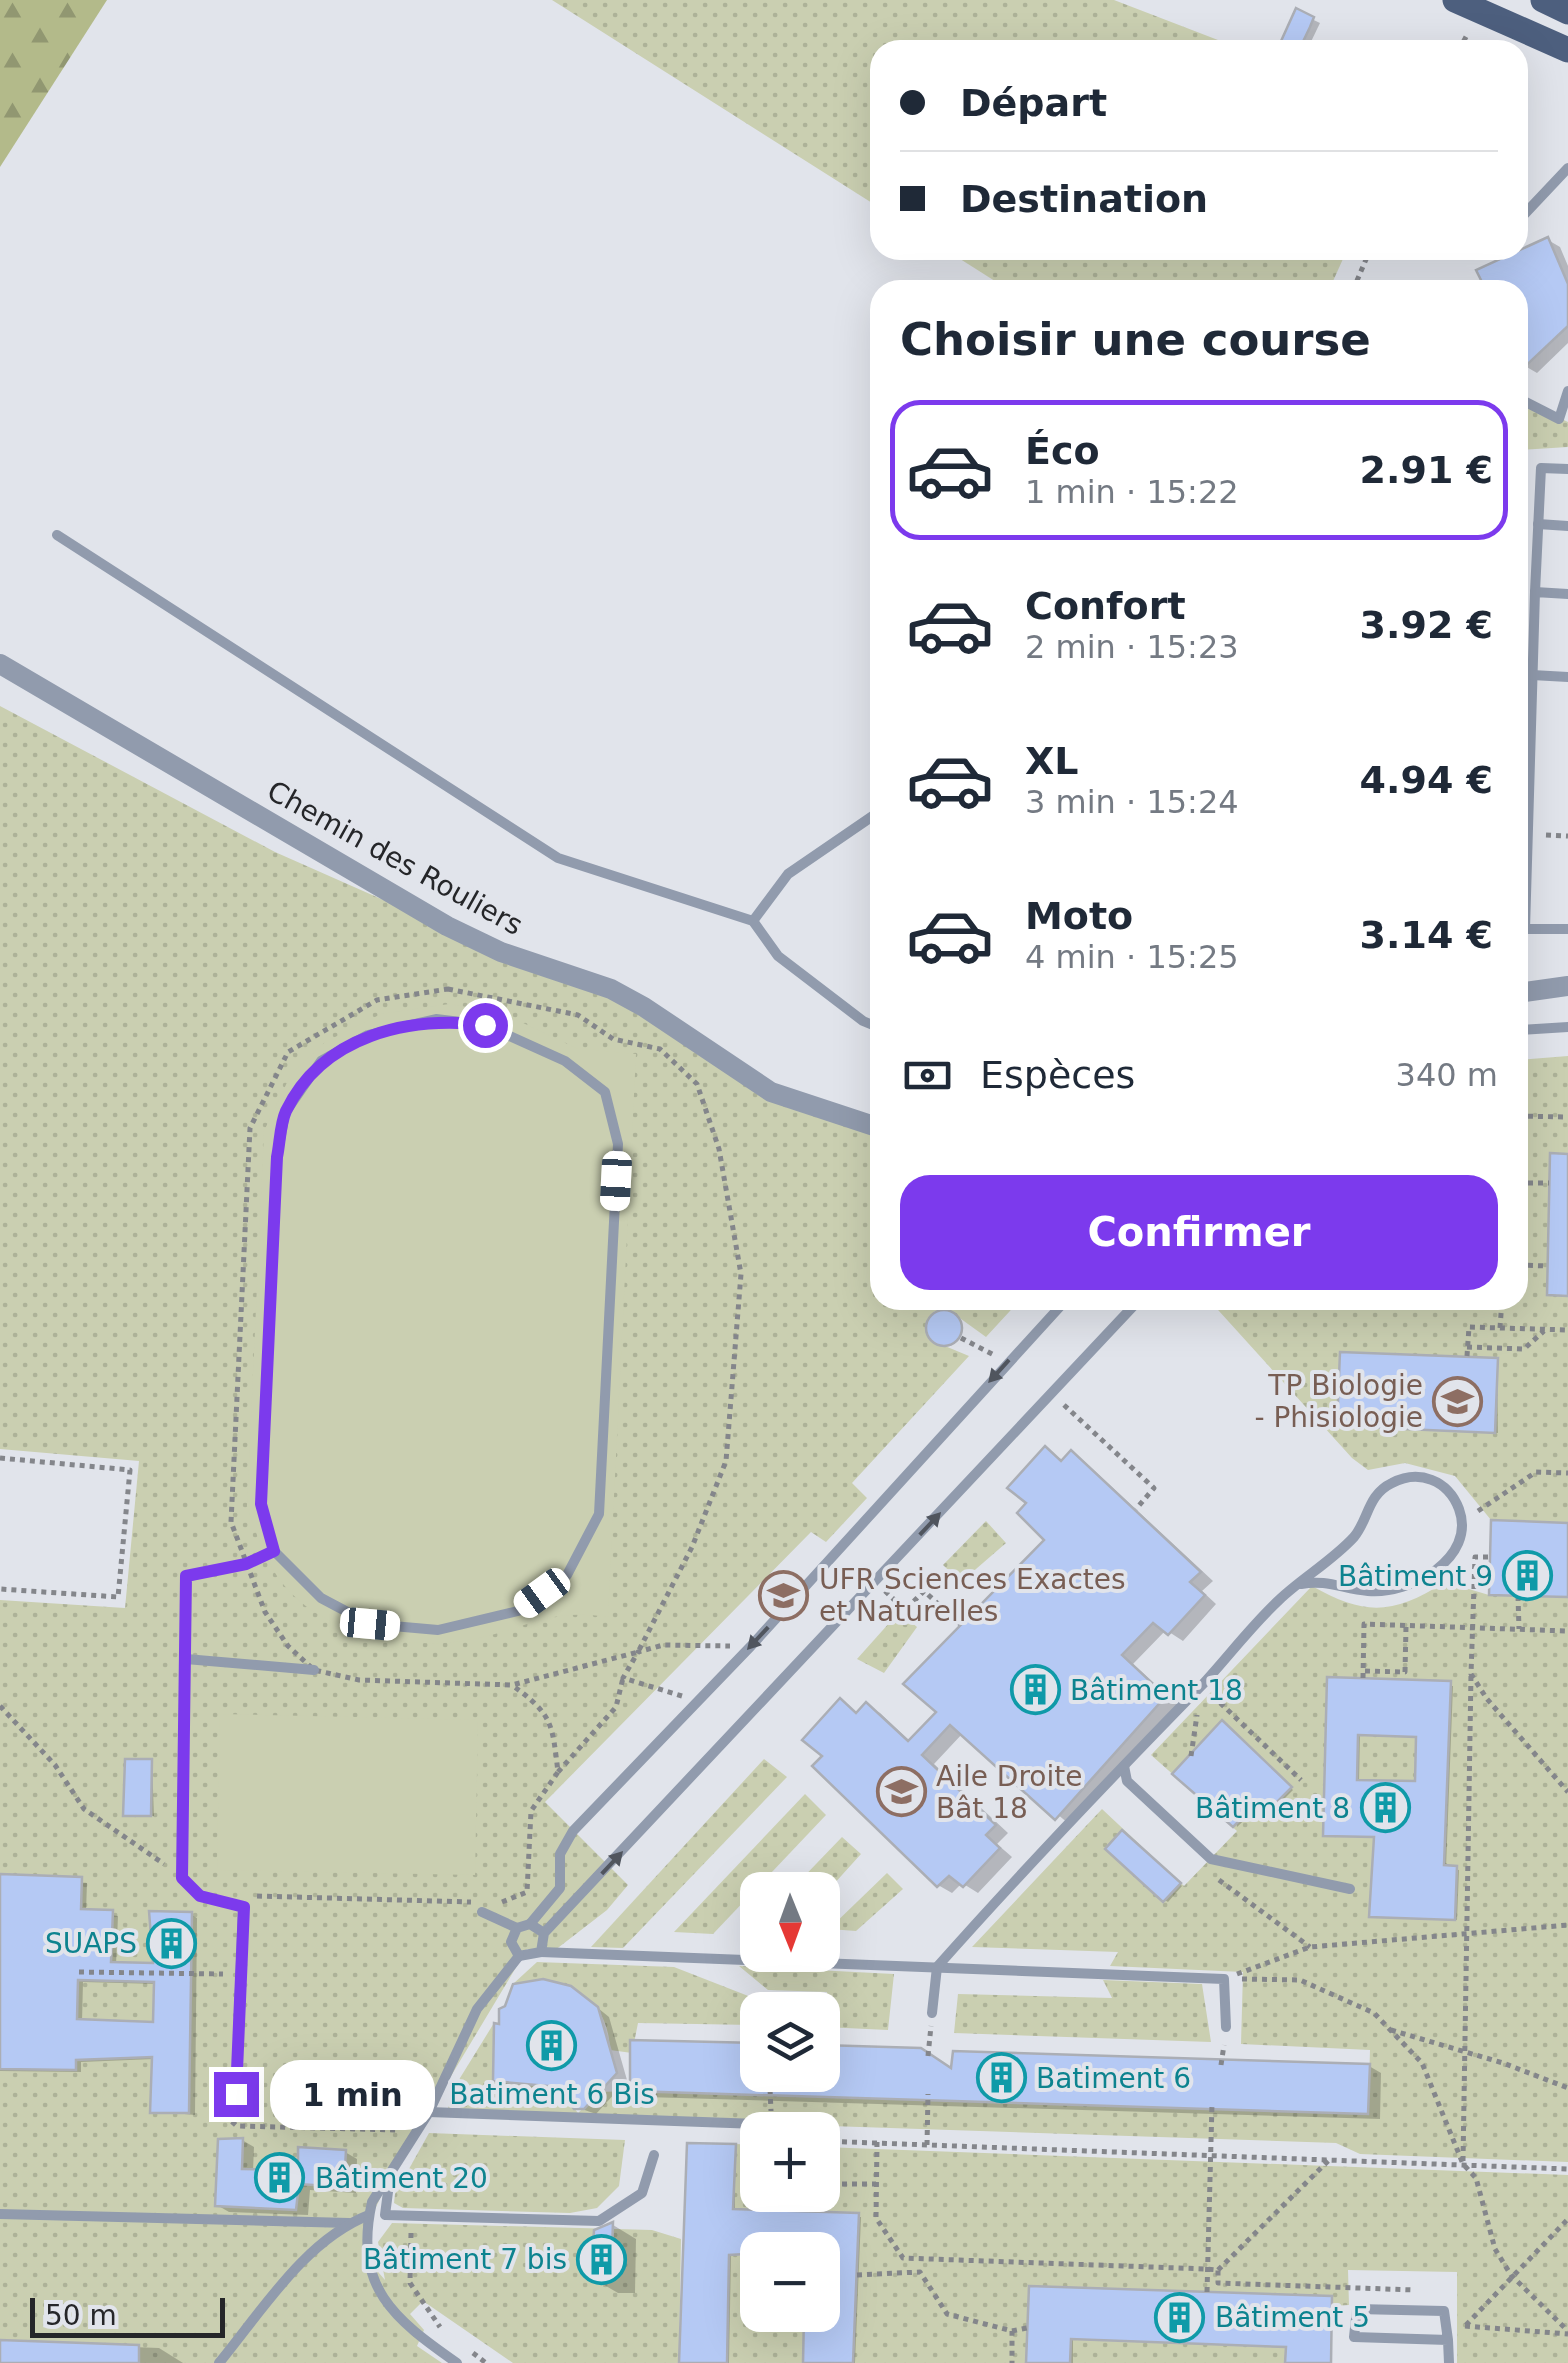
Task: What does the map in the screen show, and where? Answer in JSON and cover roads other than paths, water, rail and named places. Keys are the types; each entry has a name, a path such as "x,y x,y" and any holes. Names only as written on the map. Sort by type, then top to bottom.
{"main road":[{"path":"1455,0 1568,50"},
{"path":"1542,0 1568,12"}],"street":[{"name":"Chemin des Rouliers","path":"0,664 448,926 500,952 611,990 644,1006 771,1092 870,1125"},
{"path":"1528,992 1568,986"}],"lane":[{"path":"1528,210 1568,168"},
{"path":"1528,403 1559,419 1568,390"},
{"path":"1528,844 1540,468 1568,469"},
{"path":"1538,524 1568,526"},
{"path":"57,535 558,858 753,921 778,956 870,1024"},
{"path":"1535,592 1568,594"},
{"path":"1532,675 1568,677"},
{"path":"753,921 788,874 870,818"},
{"path":"1528,928 1568,930"},
{"path":"436,1019 485,1025 566,1060 605,1092 618,1144 598,1514 566,1575 518,1611 438,1630 387,1626 370,1624 321,1598 274,1551 261,1504 277,1157 285,1112 322,1062 368,1035 436,1019"},
{"path":"1528,1029 1568,1027"},
{"path":"520,1956 511,1942 517,1928 530,1924 560,1888 560,1854 573,1831 699,1701 1057,1310"},
{"path":"540,1952 544,1933 1130,1310"},
{"path":"932,2013 937,1967 1280,1598 1357,1534 1367,1504 1388,1484 1415,1474 1440,1483 1456,1501 1463,1520 1455,1552 1438,1570 1400,1587 1368,1591 1322,1580 1301,1584"},
{"path":"236,2094 244,1907 200,1896 182,1878 186,1576 246,1564 274,1551"},
{"path":"186,1658 314,1670"},
{"path":"1124,1766 1127,1781 1211,1859 1350,1889"},
{"path":"483,1905 517,1928"},
{"path":"530,1924 544,1933"},
{"path":"457,2363 403,2325 372,2280 369,2215 372,2202 428,2112 477,2008 520,1956 540,1952 1224,1979 1226,2027"},
{"path":"428,2112 740,2123"},
{"path":"390,2178 384,2214 599,2221 642,2193 654,2155"},
{"path":"0,2214 349,2222 369,2215"},
{"path":"219,2363 304,2260 349,2222"},
{"path":"1448,2340 1354,2337 1358,2310 1444,2310 1448,2340 1449,2363"}],"place":[{"name":"TP Biologie - Phisiologie","path":"1458,1401"},
{"name":"Bâtiment 9","path":"1528,1576"},
{"name":"UFR Sciences Exactes et Naturelles","path":"784,1595"},
{"name":"Bâtiment 18","path":"1035,1690"},
{"name":"Aile Droite Bât 18","path":"901,1792"},
{"name":"Bâtiment 8","path":"1385,1808"},
{"name":"SUAPS","path":"172,1943"},
{"name":"Batiment 6 Bis","path":"552,2046"},
{"name":"Batiment 6","path":"1001,2078"},
{"name":"Bâtiment 20","path":"280,2178"},
{"name":"Bâtiment 7 bis","path":"602,2259"},
{"name":"Bâtiment 5","path":"1180,2317"}]}
